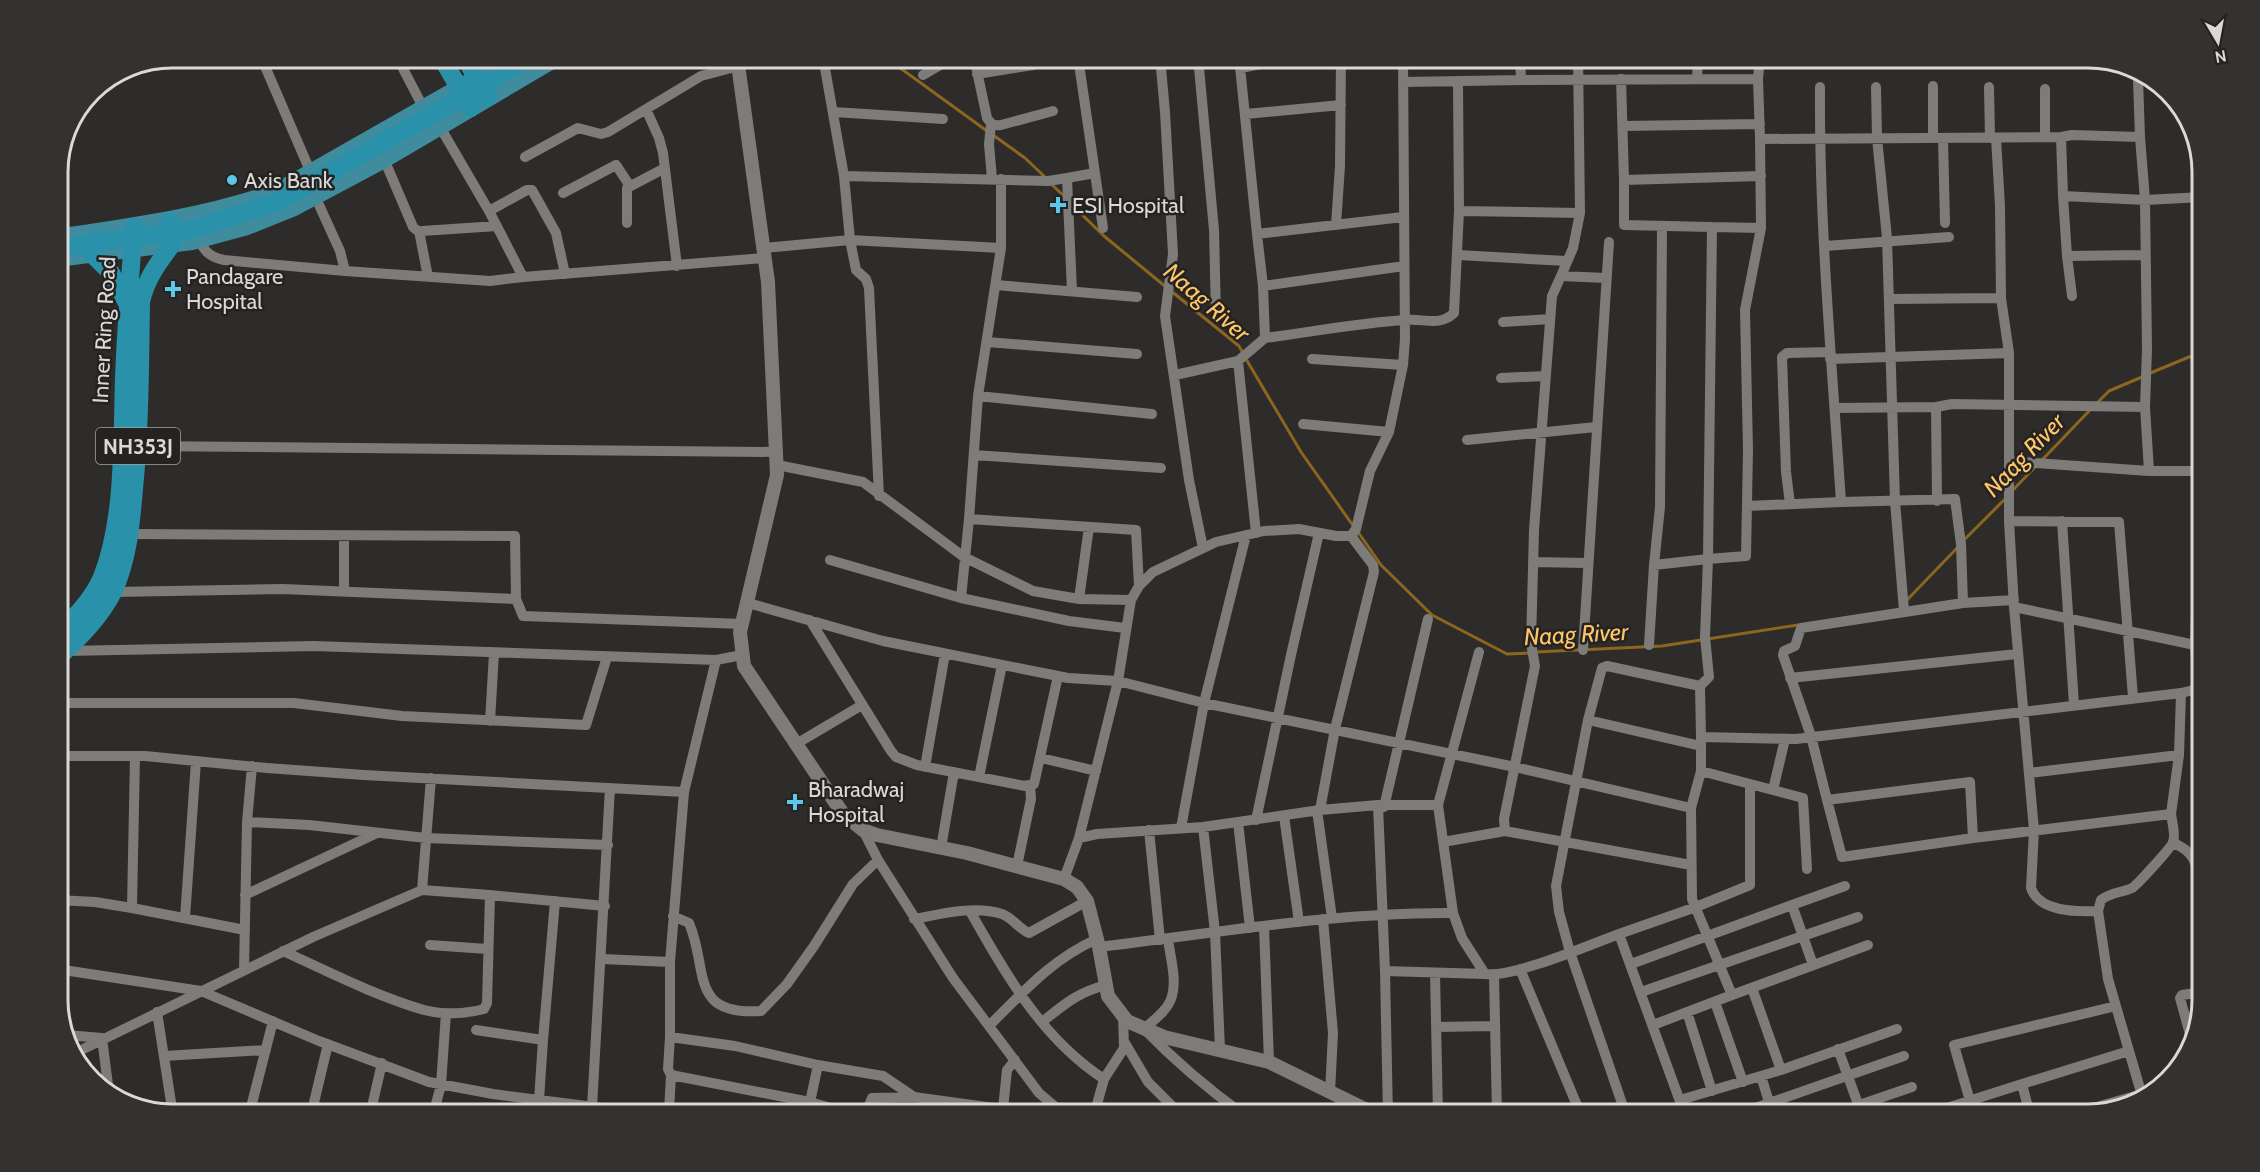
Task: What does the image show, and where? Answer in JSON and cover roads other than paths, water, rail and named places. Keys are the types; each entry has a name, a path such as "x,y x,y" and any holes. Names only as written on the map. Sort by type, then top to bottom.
{"highway":[{"path":"447,68 471,108"},
{"path":"471,68 487,98"},
{"path":"68,246 193,229 280,201 513,68"},
{"path":"170,220 173,243"},
{"name":"Inner Ring Road","path":"68,623 82,610 101,579 116,527 134,227"},
{"name":"Inner Ring Road","path":"68,648 98,617 113,592 122,569 130,534 138,446 141,302 144,286 150,274 173,243"},
{"path":"92,254 111,273 128,305"}],"main road":[{"path":"68,236 170,220 243,204 277,192 495,68"},
{"path":"68,257 198,240 247,226 292,208 384,159 539,68"}],"street":[{"path":"266,68 311,172"},
{"path":"403,68 423,107"},
{"path":"525,157 578,128 601,134 701,76 722,68"},
{"path":"739,68 768,282 777,475 740,632 744,666 843,814 863,830 1017,866 1064,879 1077,887 1087,901 1108,996 1127,1022 1164,1037 1269,1062 1354,1104"},
{"path":"825,68 844,176 850,240 856,270 866,279 869,288 879,496"},
{"path":"923,75 935,68"},
{"path":"961,598 978,396 1001,248 996,179 989,144 990,127 976,68"},
{"path":"977,74 1014,68"},
{"path":"1080,68 1103,228"},
{"path":"1161,68 1173,254 1165,316 1189,480 1203,548"},
{"path":"1199,68 1214,230 1216,316"},
{"path":"1241,68 1263,286 1262,340"},
{"path":"1336,225 1341,68"},
{"path":"1330,1092 1333,1033 1318,810 1374,569 1353,533 1370,471 1389,432 1406,339 1403,68"},
{"path":"1520,68 1521,80"},
{"path":"1505,831 1504,819 1534,661 1531,643 1533,562 1540,432 1552,296 1573,248 1580,213 1578,68"},
{"path":"1697,79 1698,68"},
{"path":"1654,565 1746,556 1745,310 1761,228 1759,68"},
{"path":"1621,79 1623,224 1662,227 1761,228"},
{"path":"1403,82 1758,79"},
{"path":"2138,80 2145,200 2147,349 2145,407 2149,471"},
{"path":"1174,375 1240,359 1262,340 1406,319 1442,322 1454,313 1459,211 1458,82"},
{"path":"1932,86 1945,223"},
{"path":"1820,87 1820,138 1830,356 1841,502"},
{"path":"1876,87 1877,138 1887,236 1890,299 1895,501 1904,611"},
{"path":"1989,87 2000,206 2001,295 2009,353 2009,521 2017,654 2034,830 2031,888 2034,896 2044,904 2073,911 2098,911"},
{"path":"2045,89 2045,137"},
{"path":"1246,114 1341,105"},
{"path":"646,109 659,138 665,168 677,266"},
{"path":"990,127 1053,111"},
{"path":"834,112 943,119"},
{"path":"1623,126 1760,124"},
{"path":"440,127 489,211 523,277"},
{"path":"1760,139 1993,138 2072,135 2140,137"},
{"path":"2061,137 2067,256 2072,296"},
{"path":"384,159 413,227 420,233 428,276"},
{"path":"563,193 616,165 630,186"},
{"path":"627,223 626,191 630,186 665,168"},
{"path":"844,176 1048,181 1095,173"},
{"path":"1624,180 1761,176"},
{"path":"1067,178 1072,291"},
{"path":"489,211 527,190 532,190 556,233 564,274"},
{"path":"315,196 340,251 345,271"},
{"path":"2063,196 2145,200 2192,198"},
{"path":"1459,211 1580,213"},
{"path":"1257,234 1403,217"},
{"path":"420,233 426,230 497,226"},
{"path":"1649,645 1660,507 1662,227"},
{"path":"1712,227 1706,637 1708,678 1700,686 1701,771 1691,808 1691,865 1692,899 1732,995"},
{"path":"1825,245 1887,236 1948,237"},
{"path":"198,240 205,252 224,260 345,271 490,280 677,266 850,240 1001,248"},
{"path":"1583,650 1609,242"},
{"path":"1458,255 1563,269 1606,278"},
{"path":"2067,256 2144,255"},
{"path":"1263,286 1404,266"},
{"path":"996,285 1137,297"},
{"path":"1890,299 2001,295"},
{"path":"1503,322 1550,319"},
{"path":"987,342 1137,354"},
{"path":"1790,504 1786,472 1782,357 1786,353 1830,356 2009,353"},
{"path":"1181,828 1204,703 1251,534 1240,359"},
{"path":"1312,359 1402,365"},
{"path":"1501,378 1545,376"},
{"path":"978,396 1152,414"},
{"path":"1834,408 1936,407 1952,404 2145,407"},
{"path":"1936,407 1937,501"},
{"path":"1303,424 1389,432"},
{"path":"1467,440 1596,427"},
{"path":"138,446 776,458 863,482 964,557 1033,591 1079,599 1131,600"},
{"path":"974,455 1161,468"},
{"path":"2008,461 2149,471 2192,471"},
{"path":"1747,506 1955,499 1961,544 1962,603"},
{"path":"969,519 1136,530 1139,586"},
{"path":"2009,521 2119,522 2133,697"},
{"path":"2062,521 2074,705"},
{"path":"1079,599 1089,527"},
{"path":"1064,879 1079,838 1118,681 1131,600 1139,586 1153,572 1216,542 1251,534 1299,529 1336,536 1353,533"},
{"path":"1256,820 1319,533"},
{"path":"130,534 344,537 516,536 516,599 523,616 743,624"},
{"path":"344,537 344,592"},
{"path":"830,560 961,598 1069,621 1125,628"},
{"path":"1533,562 1587,563"},
{"path":"113,592 283,589 516,599"},
{"path":"747,603 883,640 945,654 1058,676 1118,681 1204,703 1515,767 1691,808"},
{"path":"2171,814 2034,830 1842,857 1811,736 1783,653 1795,646 1801,628 1962,603 2014,603 2070,618 2192,644"},
{"path":"1388,1104 1381,806 1428,619"},
{"path":"810,620 896,757 925,767 1030,786"},
{"path":"68,654 314,646 716,660 742,655"},
{"path":"490,721 494,652"},
{"path":"1479,652 1438,805 1453,913 1462,938 1489,975 1495,1026 1497,1104"},
{"path":"925,767 945,654"},
{"path":"1790,678 2017,654"},
{"path":"68,703 294,703 402,716 586,725 608,657"},
{"path":"669,1104 669,962 684,792 716,660"},
{"path":"979,777 1002,665"},
{"path":"1622,1104 1570,952 1556,898 1564,842 1588,720 1600,673 1604,667 1700,686"},
{"path":"1017,866 1030,804 1030,786 1035,781 1041,758 1058,676"},
{"path":"1588,720 1701,741 1785,739 2192,691"},
{"path":"2140,1091 2108,979 2098,911 2101,900 2106,896 2136,885 2173,843 2171,814 2179,755 2181,693"},
{"path":"795,744 862,705"},
{"path":"1773,790 1785,739"},
{"path":"2029,774 2179,755"},
{"path":"68,756 135,756 432,778 684,792"},
{"path":"132,908 135,756"},
{"path":"1041,758 1096,771"},
{"path":"185,918 196,761"},
{"path":"244,970 247,822 252,766"},
{"path":"1701,771 1803,798 1807,869"},
{"path":"942,848 954,772"},
{"path":"422,890 432,778"},
{"path":"1827,800 1970,783 1973,838"},
{"path":"1385,971 1489,975 1520,969 1696,907 1750,885 1750,784"},
{"path":"592,1104 610,788"},
{"path":"1079,838 1097,834 1203,827 1318,810 1438,805"},
{"path":"1284,816 1299,922"},
{"path":"247,822 309,825 426,838 608,845"},
{"path":"1238,822 1250,928"},
{"path":"1203,827 1215,932 1220,1050"},
{"path":"863,830 878,860 953,978 1039,1093 1052,1104"},
{"path":"1144,1029 1162,1013 1172,997 1173,983 1164,939 1149,831"},
{"path":"1443,842 1505,831 1691,865"},
{"path":"245,895 377,833"},
{"path":"2173,843 2184,847 2192,857"},
{"path":"673,916 689,923 704,984 710,998 728,1008 761,1011 787,984 853,884 878,860"},
{"path":"1630,964 1845,886"},
{"path":"80,1050 283,951 422,890 605,906"},
{"path":"283,951 350,982 425,1010 446,1013 484,1009 487,1003 490,895"},
{"path":"68,901 132,908 245,930"},
{"path":"539,1100 555,901"},
{"path":"914,919 970,911 992,912 1003,915 1029,933 1087,901"},
{"path":"1792,905 1813,965"},
{"path":"970,911 999,963 1042,1022 1087,1068 1104,1079"},
{"path":"989,1026 1060,958 1076,948 1098,943 1164,939 1327,918 1453,913"},
{"path":"1641,992 1858,917"},
{"path":"1264,926 1269,1062"},
{"path":"1619,934 1681,1104"},
{"path":"430,945 488,949"},
{"path":"1653,1024 1868,945"},
{"path":"602,958 669,962"},
{"path":"1520,969 1576,1104"},
{"path":"68,971 201,991 328,1044 429,1082 569,1104"},
{"path":"1435,973 1438,1104"},
{"path":"1042,1022 1085,990 1106,985"},
{"path":"1752,988 1781,1070"},
{"path":"2189,1029 2180,998 2182,995 2192,994"},
{"path":"1715,1002 1743,1082"},
{"path":"1970,1104 1954,1046 2116,1006"},
{"path":"157,1012 171,1104"},
{"path":"1687,1012 1712,1090"},
{"path":"436,1104 441,1085 446,1013"},
{"path":"1097,1104 1104,1079 1122,1053 1125,1043 1123,1015"},
{"path":"252,1104 273,1021"},
{"path":"1436,1027 1495,1026"},
{"path":"1144,1029 1173,1059 1228,1104"},
{"path":"1680,1100 1781,1070 1897,1029"},
{"path":"476,1030 543,1040"},
{"path":"74,1036 102,1038"},
{"path":"670,1037 735,1046 818,1065 883,1076 914,1097"},
{"path":"102,1038 108,1082"},
{"path":"1125,1043 1148,1082 1170,1104"},
{"path":"314,1104 328,1044"},
{"path":"1838,1048 1858,1104"},
{"path":"164,1056 266,1050"},
{"path":"1960,1104 2129,1051"},
{"path":"1761,1076 1769,1104 1904,1056"},
{"path":"1004,1104 1007,1070 1015,1060"},
{"path":"373,1104 382,1064"},
{"path":"810,1102 818,1065"},
{"path":"671,1075 817,1104"},
{"path":"2022,1084 2027,1104"},
{"path":"1874,1104 1912,1087"},
{"path":"869,1104 872,1098 914,1097 966,1104"},
{"path":"1340,1104 1343,1099"}],"waterway":[{"name":"Naag River","path":"900,68 987,131"},
{"name":"Naag River","path":"993,135 1025,158 1046,178"},
{"name":"Naag River","path":"1050,183 1065,197"},
{"name":"Naag River","path":"1071,204 1104,236 1166,287"},
{"name":"Naag River","path":"1171,291 1239,346 1243,353"},
{"name":"Naag River","path":"2148,374 2192,357"},
{"name":"Naag River","path":"1246,359 1301,452 1354,527"},
{"name":"Naag River","path":"2097,403 2109,391 2142,377"},
{"name":"Naag River","path":"2043,459 2090,410"},
{"name":"Naag River","path":"2013,490 2036,466"},
{"name":"Naag River","path":"1963,541 2005,499"},
{"name":"Naag River","path":"1358,532 1381,565 1432,615 1507,654 1530,653"},
{"name":"Naag River","path":"1907,600 1957,548"},
{"name":"Naag River","path":"1536,652 1662,646 1798,625"}],"place":[{"name":"Axis Bank","path":"232,180"},
{"name":"ESI Hospital","path":"1058,205"},
{"name":"Pandagare Hospital","path":"173,289"},
{"name":"Bharadwaj Hospital","path":"795,802"}]}
